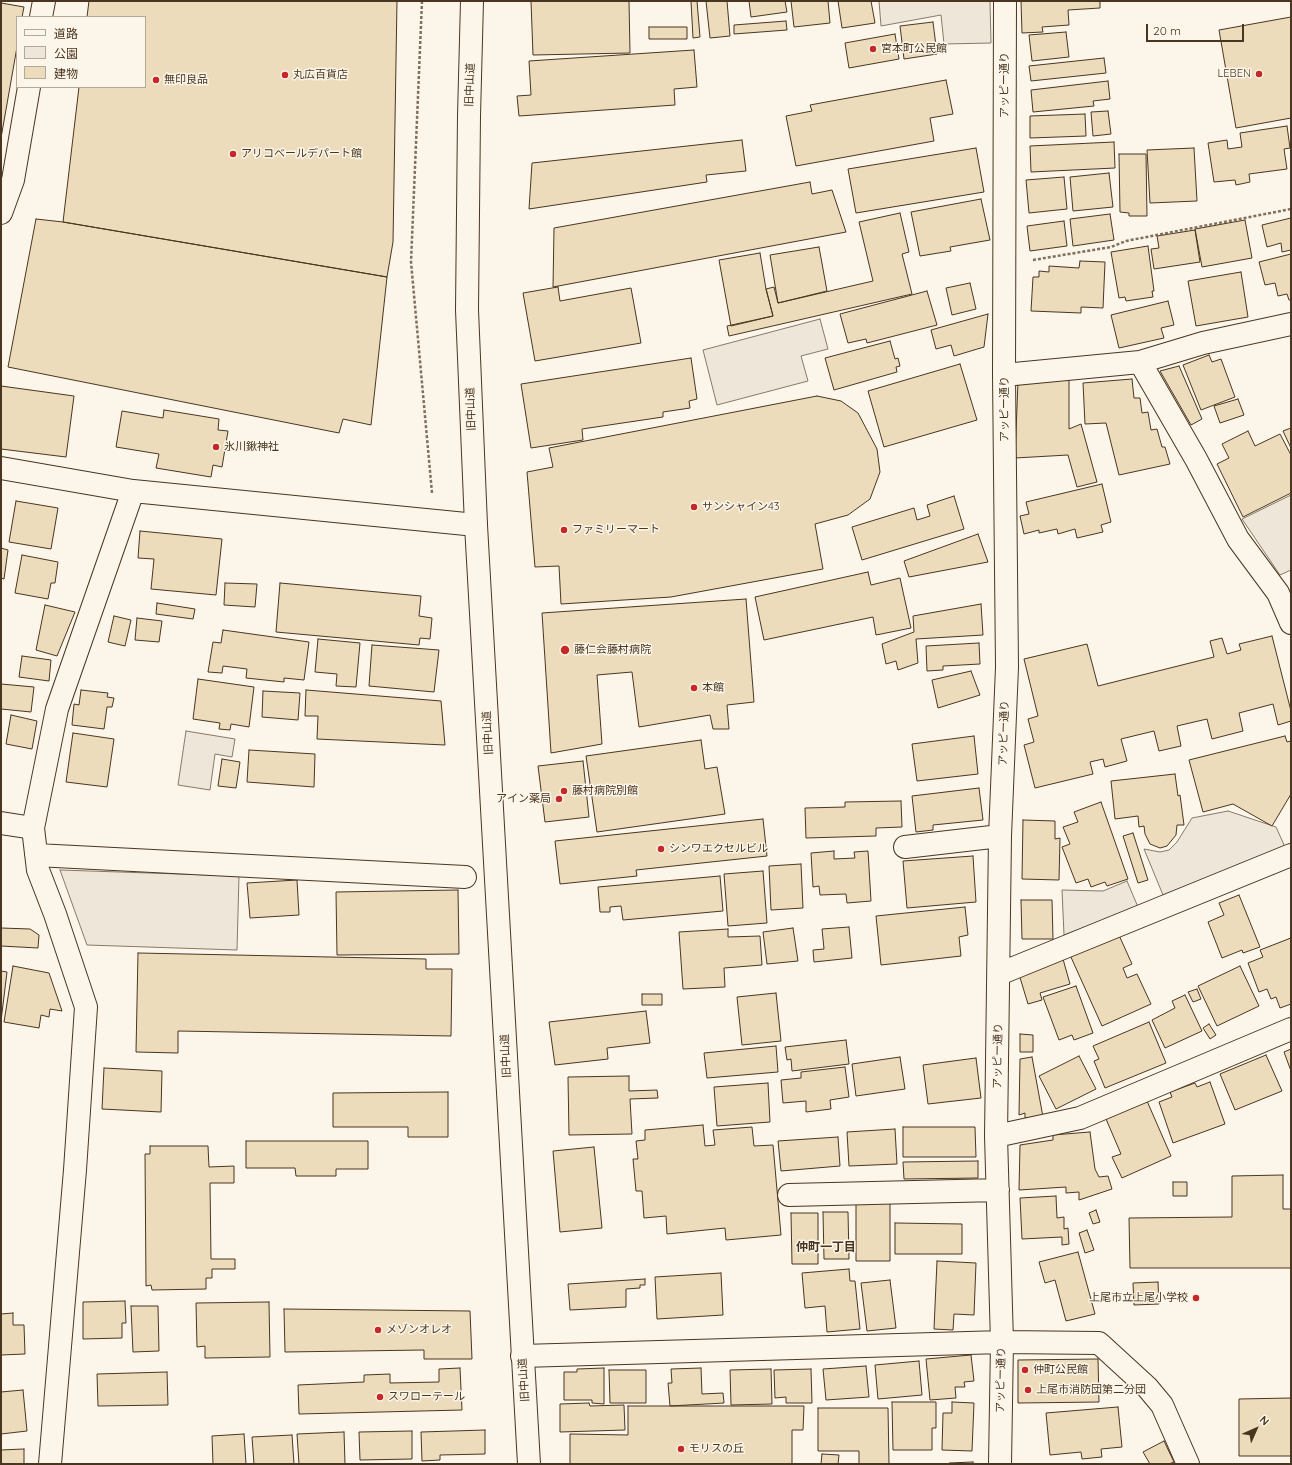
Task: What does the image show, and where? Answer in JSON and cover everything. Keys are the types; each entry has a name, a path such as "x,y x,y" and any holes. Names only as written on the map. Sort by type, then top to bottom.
{"street":[{"path":"41,16 44,1"},
{"name":"旧中山道","path":"472,1 467,310 476,525 529,1464"},
{"name":"アッピー通り","path":"1000,1464 1002,1342 996,1136 1000,836 1007,667 1004,375 1005,1"},
{"path":"1,213 13,180 29,88"},
{"path":"1004,375 1140,362 1203,344 1291,324"},
{"path":"1140,362 1196,459 1238,539 1278,593 1291,623"},
{"path":"1,468 133,491 476,525"},
{"path":"50,1464 75,1170 86,1007 55,914 38,870 34,828 57,709 133,491"},
{"path":"1,823 34,828"},
{"path":"905,848 1000,836"},
{"path":"36,855 465,877"},
{"path":"999,974 1291,855"},
{"path":"996,1136 1080,1118 1291,1029"},
{"path":"789,1195 998,1190"},
{"path":"522,1356 1002,1342 1099,1344 1147,1387 1162,1405 1188,1464"}],"path":[{"path":"422,1 411,262 432,500"},
{"path":"1004,265 1110,247 1126,241 1291,209"}],"green space":[{"path":"879,1 990,1 991,43 944,44 941,15 881,26"},
{"path":"820,319 828,349 801,356 808,381 717,405 703,350"},
{"path":"1291,495 1291,570 1280,575 1242,519"},
{"path":"186,731 235,739 232,757 215,754 210,790 178,785"},
{"path":"1228,811 1276,827 1285,847 1163,895 1144,849 1160,852 1169,850 1177,842 1192,818"},
{"path":"60,870 239,876 237,950 87,945"},
{"path":"1127,881 1138,907 1064,935 1062,890 1103,891"}],"building":[{"name":"アリコベールデパート館","path":"89,1 397,1 393,242 387,277 63,222 79,88 146,88 146,16 87,16"},
{"path":"531,1 629,1 630,53 533,55"},
{"path":"691,1 697,1 700,37 693,38"},
{"path":"706,1 727,1 730,36 710,38"},
{"path":"749,1 785,1 787,12 751,17"},
{"path":"791,1 828,1 830,23 794,27"},
{"path":"838,1 871,1 875,23 842,28"},
{"path":"1021,1 1100,1 1100,8 1068,10 1069,25 1042,27 1043,32 1022,33"},
{"path":"1,3 24,7 22,16 16,16 16,53 1,138"},
{"name":"LEBEN","path":"1291,17 1291,118 1236,128 1219,30"},
{"path":"786,21 787,30 734,34 734,25"},
{"path":"933,22 937,54 904,59 900,26"},
{"path":"649,27 687,27 687,39 649,39"},
{"path":"1066,32 1069,57 1032,61 1029,35"},
{"path":"895,34 899,59 849,68 845,43"},
{"path":"694,50 697,87 674,89 675,105 519,116 517,96 531,95 529,61"},
{"path":"1104,58 1106,73 1031,81 1029,66"},
{"path":"946,80 953,114 930,118 934,141 796,166 786,116 812,111 810,105"},
{"path":"1108,81 1110,99 1093,101 1094,106 1033,112 1031,90"},
{"path":"1108,111 1111,134 1093,136 1091,112"},
{"path":"1085,114 1086,136 1030,138 1030,116"},
{"path":"1287,126 1290,148 1284,149 1287,169 1249,174 1250,182 1236,185 1235,180 1214,182 1208,143 1227,140 1228,149 1242,147 1240,133"},
{"path":"742,140 746,171 706,175 707,182 529,209 532,163"},
{"path":"1114,142 1115,168 1031,172 1030,146"},
{"path":"976,148 984,192 856,213 848,169"},
{"path":"1194,148 1197,201 1150,203 1147,150"},
{"path":"1119,154 1146,154 1147,216 1129,216 1129,213 1120,212"},
{"path":"1109,173 1113,207 1073,211 1070,177"},
{"path":"1064,177 1067,209 1029,213 1026,180"},
{"path":"810,182 812,194 832,190 846,232 553,287 554,228"},
{"path":"981,199 990,240 950,247 951,251 920,256 911,212"},
{"path":"900,213 909,252 902,254 912,294 729,336 727,326 773,316 766,289 774,287 778,303 873,281 859,222"},
{"path":"1110,214 1114,240 1073,246 1070,219"},
{"path":"1291,218 1291,250 1282,252 1281,243 1267,247 1262,225"},
{"path":"36,219 63,222 387,277 371,425 343,419 339,433 8,367"},
{"path":"1245,220 1252,258 1202,267 1195,229"},
{"path":"1064,221 1067,246 1030,251 1027,226"},
{"path":"1195,230 1200,262 1154,269 1151,249 1159,248 1157,236"},
{"path":"1148,246 1154,291 1152,291 1153,297 1126,301 1125,297 1119,298 1111,252"},
{"path":"819,247 827,291 778,303 770,255"},
{"path":"760,253 766,289 773,316 731,326 719,260"},
{"path":"1291,254 1291,300 1289,300 1287,294 1278,296 1275,283 1265,285 1259,262"},
{"path":"1080,261 1105,262 1103,308 1081,307 1081,313 1031,311 1033,277 1039,277 1039,271 1049,272 1049,266 1079,268"},
{"path":"1241,272 1248,317 1196,326 1188,281"},
{"path":"970,283 976,309 952,315 946,288"},
{"path":"558,287 560,301 631,288 641,343 535,361 523,293"},
{"path":"927,291 937,325 867,343 866,339 848,343 840,314"},
{"path":"1168,301 1174,325 1161,328 1164,338 1119,348 1111,315"},
{"path":"988,314 984,347 954,356 951,345 936,349 931,330"},
{"path":"890,341 895,359 898,358 900,366 896,367 897,372 834,390 825,358"},
{"path":"1209,355 1212,362 1221,359 1235,397 1201,410 1183,365"},
{"path":"691,358 697,399 689,401 690,408 663,412 663,417 582,429 583,440 531,448 521,384"},
{"path":"960,364 977,420 884,447 868,391"},
{"path":"1179,366 1202,419 1191,425 1160,371"},
{"path":"1132,379 1134,398 1140,398 1142,413 1148,412 1151,430 1157,429 1162,447 1165,447 1170,464 1119,475 1106,423 1085,424 1083,383"},
{"path":"1069,380 1069,429 1081,424 1097,482 1077,487 1068,455 1015,458 1018,381"},
{"path":"1,386 74,396 66,457 1,449"},
{"name":"サンシャイン43","path":"817,396 841,401 858,413 877,449 880,472 870,499 848,515 815,524 823,569 671,597 561,604 559,566 535,567 527,472 553,467 549,448"},
{"path":"1238,399 1244,415 1220,423 1214,406"},
{"path":"164,410 219,419 218,430 228,431 222,467 213,465 211,477 156,468 159,454 116,447 122,411 163,418"},
{"path":"1291,428 1291,448 1283,431"},
{"path":"1248,431 1255,446 1280,434 1291,455 1291,493 1243,517 1217,464 1229,458 1222,444"},
{"path":"1102,484 1111,522 1101,525 1103,532 1077,538 1075,529 1058,534 1057,529 1039,533 1039,530 1024,534 1020,516 1029,514 1026,502"},
{"path":"954,496 964,529 862,560 852,527 914,508 917,520 930,516 927,505"},
{"path":"16,501 58,508 51,549 9,542"},
{"path":"140,531 222,539 216,595 151,589 154,559 138,558"},
{"path":"978,534 988,562 909,577 904,561"},
{"path":"1,548 8,550 4,579 1,578"},
{"path":"22,555 58,562 55,583 51,583 48,599 15,593"},
{"path":"868,572 871,585 900,578 911,628 876,635 873,617 764,640 755,597"},
{"path":"225,583 257,584 255,607 224,605"},
{"path":"280,583 421,596 419,616 432,618 430,639 420,638 419,645 276,632"},
{"name":"本館","path":"746,599 754,702 727,705 729,729 713,729 710,715 639,727 632,672 597,675 602,744 551,753 542,613"},
{"path":"157,603 195,609 193,619 156,614"},
{"path":"981,604 983,635 916,639 918,663 898,670 896,661 886,664 882,644 914,632 913,616"},
{"path":"45,605 75,612 57,656 36,650"},
{"path":"114,616 131,620 125,646 108,642"},
{"path":"137,618 162,621 159,642 135,640"},
{"path":"223,630 309,642 304,680 284,678 284,682 246,678 247,669 223,666 222,673 208,672 213,642 221,643"},
{"path":"1272,636 1291,711 1291,721 1278,725 1273,704 1239,713 1243,731 1212,739 1207,719 1177,726 1181,746 1159,751 1154,731 1121,739 1127,761 1105,767 1103,759 1090,762 1093,774 1035,788 1024,745 1034,742 1028,719 1038,716 1024,659 1087,644 1098,686 1214,657 1210,641 1222,638 1227,654 1241,650 1239,644"},
{"path":"318,639 360,643 356,687 336,686 337,674 315,672"},
{"path":"979,643 980,664 943,666 943,670 927,671 926,646"},
{"path":"372,645 439,650 434,692 369,686"},
{"path":"22,656 51,660 49,681 19,677"},
{"path":"971,671 980,695 938,708 932,680"},
{"path":"198,679 254,687 249,727 231,724 230,730 219,729 220,723 193,719"},
{"path":"1,684 34,687 31,712 1,709"},
{"path":"81,690 108,693 107,697 114,698 112,707 107,707 104,729 72,725 74,704 79,705"},
{"path":"306,690 441,701 445,745 317,739 318,716 305,716"},
{"path":"263,691 300,693 298,720 262,717"},
{"path":"11,715 37,721 32,749 6,744"},
{"path":"73,733 114,739 107,787 66,782"},
{"path":"974,736 978,774 917,781 912,744"},
{"path":"1285,736 1287,742 1291,741 1291,794 1272,826 1233,804 1203,812 1189,760"},
{"path":"701,740 705,769 717,767 725,814 597,832 586,756"},
{"path":"249,750 315,754 314,787 247,782"},
{"path":"222,759 240,762 236,788 218,786"},
{"name":"藤村病院別館","path":"583,761 589,817 545,822 538,766"},
{"path":"1175,774 1178,796 1180,795 1184,825 1177,825 1176,835 1167,846 1160,848 1150,844 1145,834 1144,826 1139,827 1138,816 1115,819 1111,781"},
{"path":"979,788 983,820 933,825 933,830 916,832 912,796"},
{"path":"901,801 902,827 876,828 876,836 806,838 805,808 845,807 845,802"},
{"path":"1101,802 1128,879 1107,886 1105,882 1091,887 1088,879 1076,883 1062,847 1070,844 1063,827 1078,822 1074,812"},
{"name":"シンワエクセルビル","path":"763,819 767,856 636,870 637,876 560,884 555,841"},
{"path":"1023,820 1055,821 1055,839 1060,838 1059,880 1022,879"},
{"path":"1133,833 1148,880 1138,883 1123,836"},
{"path":"834,851 834,859 855,858 854,852 868,851 871,901 847,903 846,894 820,895 819,886 813,887 811,853"},
{"path":"973,856 976,902 907,908 903,861"},
{"path":"801,864 803,908 771,910 769,866"},
{"path":"763,871 767,923 728,926 724,874"},
{"path":"720,876 723,911 623,920 621,906 610,907 610,912 600,912 598,887"},
{"path":"297,880 299,915 250,918 247,883"},
{"path":"458,890 459,954 337,955 336,892"},
{"path":"1239,895 1260,947 1243,953 1242,950 1222,958 1208,922 1224,915 1219,903"},
{"path":"1021,900 1052,900 1053,939 1022,939"},
{"path":"965,907 968,935 959,937 961,956 881,965 876,916"},
{"path":"849,927 852,958 814,962 813,950 824,949 822,929"},
{"path":"1,928 30,929 39,935 38,948 1,946"},
{"path":"793,928 798,961 767,964 763,932"},
{"path":"728,929 728,937 760,936 762,965 724,968 725,987 683,989 679,932"},
{"path":"1118,933 1132,964 1123,968 1127,978 1137,974 1151,1004 1102,1026 1070,955"},
{"path":"1291,938 1291,1004 1280,1008 1276,997 1271,999 1267,989 1259,992 1248,963 1263,957 1260,950"},
{"path":"138,953 426,959 426,969 452,969 451,1036 178,1031 178,1053 136,1052"},
{"path":"1063,959 1070,984 1040,993 1042,1000 1028,1004 1018,971"},
{"path":"13,966 49,973 62,1011 50,1009 49,1017 41,1015 39,1028 4,1022"},
{"path":"1240,966 1259,1006 1217,1026 1198,986"},
{"path":"1,971 7,972 1,1021"},
{"path":"1076,986 1093,1033 1074,1040 1072,1035 1059,1040 1043,997"},
{"path":"1197,989 1201,999 1193,1002 1188,992"},
{"path":"776,993 781,1041 742,1045 737,997"},
{"path":"642,994 662,994 662,1005 642,1005"},
{"path":"1185,995 1202,1031 1165,1048 1152,1020 1175,1008 1172,1001"},
{"path":"646,1011 650,1043 607,1048 608,1059 555,1065 549,1022"},
{"path":"1149,1022 1166,1063 1105,1088 1094,1061 1099,1059 1093,1046"},
{"path":"1209,1024 1216,1035 1210,1039 1203,1028"},
{"path":"1020,1034 1033,1035 1033,1052 1020,1052"},
{"path":"846,1040 849,1064 792,1071 791,1059 787,1060 785,1047"},
{"path":"776,1046 778,1072 707,1078 704,1053"},
{"path":"1291,1049 1291,1071 1284,1052"},
{"path":"1266,1055 1282,1091 1235,1110 1220,1074"},
{"path":"1079,1056 1096,1089 1056,1109 1039,1076"},
{"path":"900,1057 905,1089 856,1096 852,1064"},
{"path":"1032,1057 1043,1117 1025,1118 1025,1113 1019,1115 1020,1059"},
{"path":"976,1058 981,1098 928,1104 923,1065"},
{"path":"845,1067 849,1097 830,1100 831,1109 806,1112 806,1101 783,1103 781,1080 801,1078 801,1072"},
{"path":"104,1068 162,1071 161,1112 102,1109"},
{"path":"629,1076 629,1091 657,1090 658,1098 630,1099 632,1134 569,1135 568,1077"},
{"path":"1210,1082 1225,1124 1173,1143 1159,1102 1172,1097 1170,1092 1195,1083 1197,1087"},
{"path":"768,1083 770,1122 717,1126 714,1087"},
{"path":"448,1092 448,1137 408,1137 408,1127 333,1127 333,1093"},
{"path":"1147,1101 1171,1156 1122,1178 1112,1157 1121,1154 1106,1119"},
{"path":"703,1125 705,1146 715,1145 713,1130 752,1127 754,1146 773,1145 781,1235 726,1240 725,1228 667,1234 666,1216 644,1218 642,1191 636,1191 633,1159 638,1159 636,1141 645,1140 645,1130"},
{"path":"903,1127 975,1127 976,1157 903,1157"},
{"path":"895,1129 897,1164 849,1166 847,1132"},
{"path":"1090,1132 1095,1169 1099,1177 1108,1176 1112,1189 1079,1200 1079,1192 1066,1193 1066,1187 1019,1190 1020,1145 1053,1140 1053,1135"},
{"path":"838,1137 840,1166 781,1171 778,1141"},
{"path":"246,1141 368,1141 368,1169 336,1169 336,1176 296,1176 295,1168 246,1168"},
{"path":"150,1146 208,1146 209,1167 234,1166 234,1183 210,1183 211,1259 235,1259 235,1269 212,1269 212,1278 206,1278 206,1289 152,1290 151,1285 146,1286 145,1154 150,1154"},
{"path":"594,1147 602,1228 560,1232 553,1151"},
{"path":"978,1161 978,1178 904,1179 903,1162"},
{"path":"1283,1175 1283,1209 1291,1209 1291,1268 1130,1268 1129,1218 1232,1217 1232,1176"},
{"path":"1173,1182 1187,1182 1187,1196 1173,1196"},
{"path":"1056,1196 1057,1218 1064,1217 1064,1229 1068,1228 1069,1244 1062,1245 1062,1237 1022,1239 1020,1198"},
{"path":"856,1203 890,1203 890,1261 856,1261"},
{"path":"1096,1210 1100,1222 1093,1224 1089,1213"},
{"path":"823,1212 848,1212 849,1259 824,1259"},
{"path":"791,1213 818,1213 818,1264 792,1264"},
{"path":"895,1223 962,1224 962,1254 895,1254"},
{"path":"1087,1230 1094,1250 1085,1253 1079,1233"},
{"path":"1078,1252 1095,1314 1066,1321 1055,1280 1045,1283 1039,1262"},
{"path":"937,1261 976,1263 974,1315 954,1314 953,1330 934,1329"},
{"path":"849,1269 850,1281 855,1281 860,1329 827,1332 825,1306 805,1308 802,1273"},
{"path":"721,1273 723,1315 657,1319 655,1277"},
{"path":"645,1279 645,1285 640,1285 640,1288 626,1289 626,1307 570,1310 568,1284"},
{"path":"890,1280 896,1328 867,1331 861,1283"},
{"path":"1158,1282 1159,1304 1134,1305 1133,1283"},
{"path":"125,1301 126,1323 122,1323 122,1338 83,1339 83,1302"},
{"path":"269,1302 270,1357 205,1358 205,1346 197,1347 196,1303"},
{"path":"131,1306 158,1306 159,1351 133,1352"},
{"name":"メゾンオレオ","path":"284,1309 470,1311 472,1359 424,1359 424,1350 285,1352"},
{"path":"13,1313 13,1325 24,1325 25,1354 1,1355 1,1314"},
{"path":"971,1355 974,1381 964,1382 965,1387 955,1387 956,1398 930,1400 926,1359"},
{"path":"1098,1359 1099,1402 1018,1403 1018,1360"},
{"path":"919,1361 922,1395 878,1399 875,1365"},
{"path":"866,1366 869,1397 826,1400 823,1369"},
{"name":"スワローテール","path":"460,1368 462,1410 299,1414 298,1385 364,1382 364,1375 390,1374 390,1383 439,1382 439,1369"},
{"path":"604,1368 604,1404 592,1403 592,1400 564,1400 564,1372 577,1372 577,1369"},
{"path":"701,1368 702,1394 723,1393 724,1403 670,1406 668,1383 672,1383 671,1369"},
{"path":"771,1369 772,1404 731,1405 730,1370"},
{"path":"811,1369 812,1403 786,1403 786,1397 775,1398 774,1370"},
{"path":"609,1370 646,1370 646,1403 610,1403"},
{"path":"167,1372 168,1405 98,1406 97,1374"},
{"path":"23,1390 27,1431 1,1434 1,1392"},
{"path":"1291,1398 1291,1456 1239,1456 1239,1399"},
{"path":"892,1402 936,1402 936,1428 932,1428 932,1450 893,1450"},
{"path":"952,1402 974,1403 972,1451 942,1450 943,1413 952,1413"},
{"path":"589,1403 590,1406 624,1405 625,1430 560,1432 560,1404"},
{"name":"モリスの丘","path":"628,1406 804,1406 803,1430 792,1430 792,1464 570,1464 570,1434 628,1435"},
{"path":"1118,1407 1122,1447 1101,1449 1102,1457 1082,1459 1081,1452 1050,1455 1046,1413"},
{"path":"818,1408 888,1408 889,1464 859,1464 859,1451 818,1451"},
{"path":"485,1430 485,1454 440,1455 440,1460 422,1461 421,1432"},
{"path":"412,1431 412,1459 360,1460 359,1432"},
{"path":"344,1432 345,1464 299,1464 297,1434"},
{"path":"244,1434 246,1464 213,1464 212,1436"},
{"path":"292,1435 294,1464 254,1464 252,1437"},
{"path":"1164,1441 1174,1462 1169,1464 1150,1464 1143,1452"},
{"path":"24,1449 24,1464 1,1464 1,1450"},
{"path":"822,1454 839,1455 838,1464 821,1464"},
{"path":"973,1462 973,1464 949,1464 949,1463"}],"place":[{"name":"宮本町公民館","path":"873,49"},
{"name":"LEBEN","path":"1259,74"},
{"name":"丸広百貨店","path":"285,75"},
{"name":"無印良品","path":"156,80"},
{"name":"アリコベールデパート館","path":"233,154"},
{"name":"氷川鍬神社","path":"216,447"},
{"name":"サンシャイン43","path":"694,507"},
{"name":"ファミリーマート","path":"564,530"},
{"name":"藤仁会藤村病院","path":"565,650"},
{"name":"本館","path":"694,688"},
{"name":"藤村病院別館","path":"564,791"},
{"name":"アイン薬局","path":"559,799"},
{"name":"シンワエクセルビル","path":"661,849"},
{"name":"上尾市立上尾小学校","path":"1196,1298"},
{"name":"メゾンオレオ","path":"378,1330"},
{"name":"仲町公民館","path":"1025,1370"},
{"name":"上尾市消防団第二分団","path":"1028,1390"},
{"name":"スワローテール","path":"380,1397"},
{"name":"モリスの丘","path":"681,1449"}],"district":[{"name":"仲町一丁目","path":"826,1247"}]}
